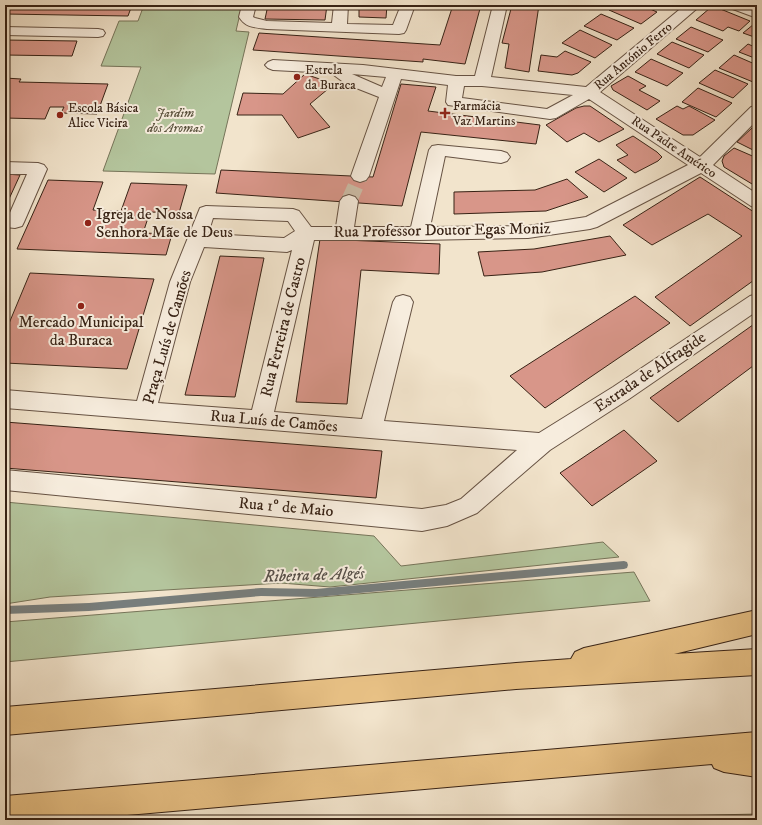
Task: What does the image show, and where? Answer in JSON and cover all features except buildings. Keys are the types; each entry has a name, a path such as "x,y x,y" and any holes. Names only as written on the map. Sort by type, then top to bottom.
{"highway":[{"path":"516,676 757,622"},
{"path":"5,721 516,676 757,662"},
{"path":"5,811 757,746"},
{"path":"685,753 757,763"}],"street":[{"path":"249,5 246,17 250,22 267,25 399,30 408,5"},
{"path":"339,28 341,5"},
{"path":"482,81 500,5"},
{"name":"Rua António Ferro","path":"456,81 454,102 550,114 590,92 694,5"},
{"path":"735,5 757,14"},
{"path":"5,31 98,33"},
{"path":"273,65 330,68 456,81 482,81 590,92"},
{"path":"330,68 352,81 388,95"},
{"path":"360,176 395,74"},
{"name":"Rua Padre Américo","path":"590,92 757,202"},
{"name":"Rua Professor Doutor Egas Moniz","path":"306,233 420,234 528,232 590,224 702,165 757,111"},
{"path":"420,234 438,150 501,157"},
{"path":"5,168 38,169 15,222 5,221"},
{"path":"344,234 349,202"},
{"path":"206,212 293,215 306,233 287,245 197,240 206,212"},
{"name":"Rua Ferreira de Castro","path":"261,420 306,233"},
{"name":"Praça Luís de Camões","path":"145,411 180,282 197,240"},
{"name":"Estrada de Alfragide","path":"542,443 621,393 757,301"},
{"path":"371,429 403,302"},
{"name":"Rua Luís de Camões","path":"5,399 542,443"},
{"name":"Rua 1º de Maio","path":"5,480 422,520 447,515 468,506 542,443"}],"green space":[{"name":"Jardim dos Aromas","path":"144,5 242,5 236,31 249,32 215,174 103,171 141,67 101,66 119,21 138,21"},
{"path":"5,502 374,536 401,566 603,542 619,557 330,587 281,583 50,597 5,604"},
{"path":"634,572 650,601 5,662 5,622"},
{"path":"757,814 757,820 670,820 669,816"}],"waterway":[{"name":"Ribeira de Algés","path":"5,610 89,607 261,592 316,593 624,565"}],"tunnel":[{"path":"349,201 360,176"}],"place":[{"name":"Estrela da Buraca","path":"297,77"},
{"name":"Farmácia Vaz Martins","path":"445,113"},
{"name":"Escola Básica Alice Vieira","path":"60,115"},
{"name":"Igreja de Nossa Senhora Mãe de Deus","path":"88,223"},
{"name":"Mercado Municipal da Buraca","path":"81,306"}]}
